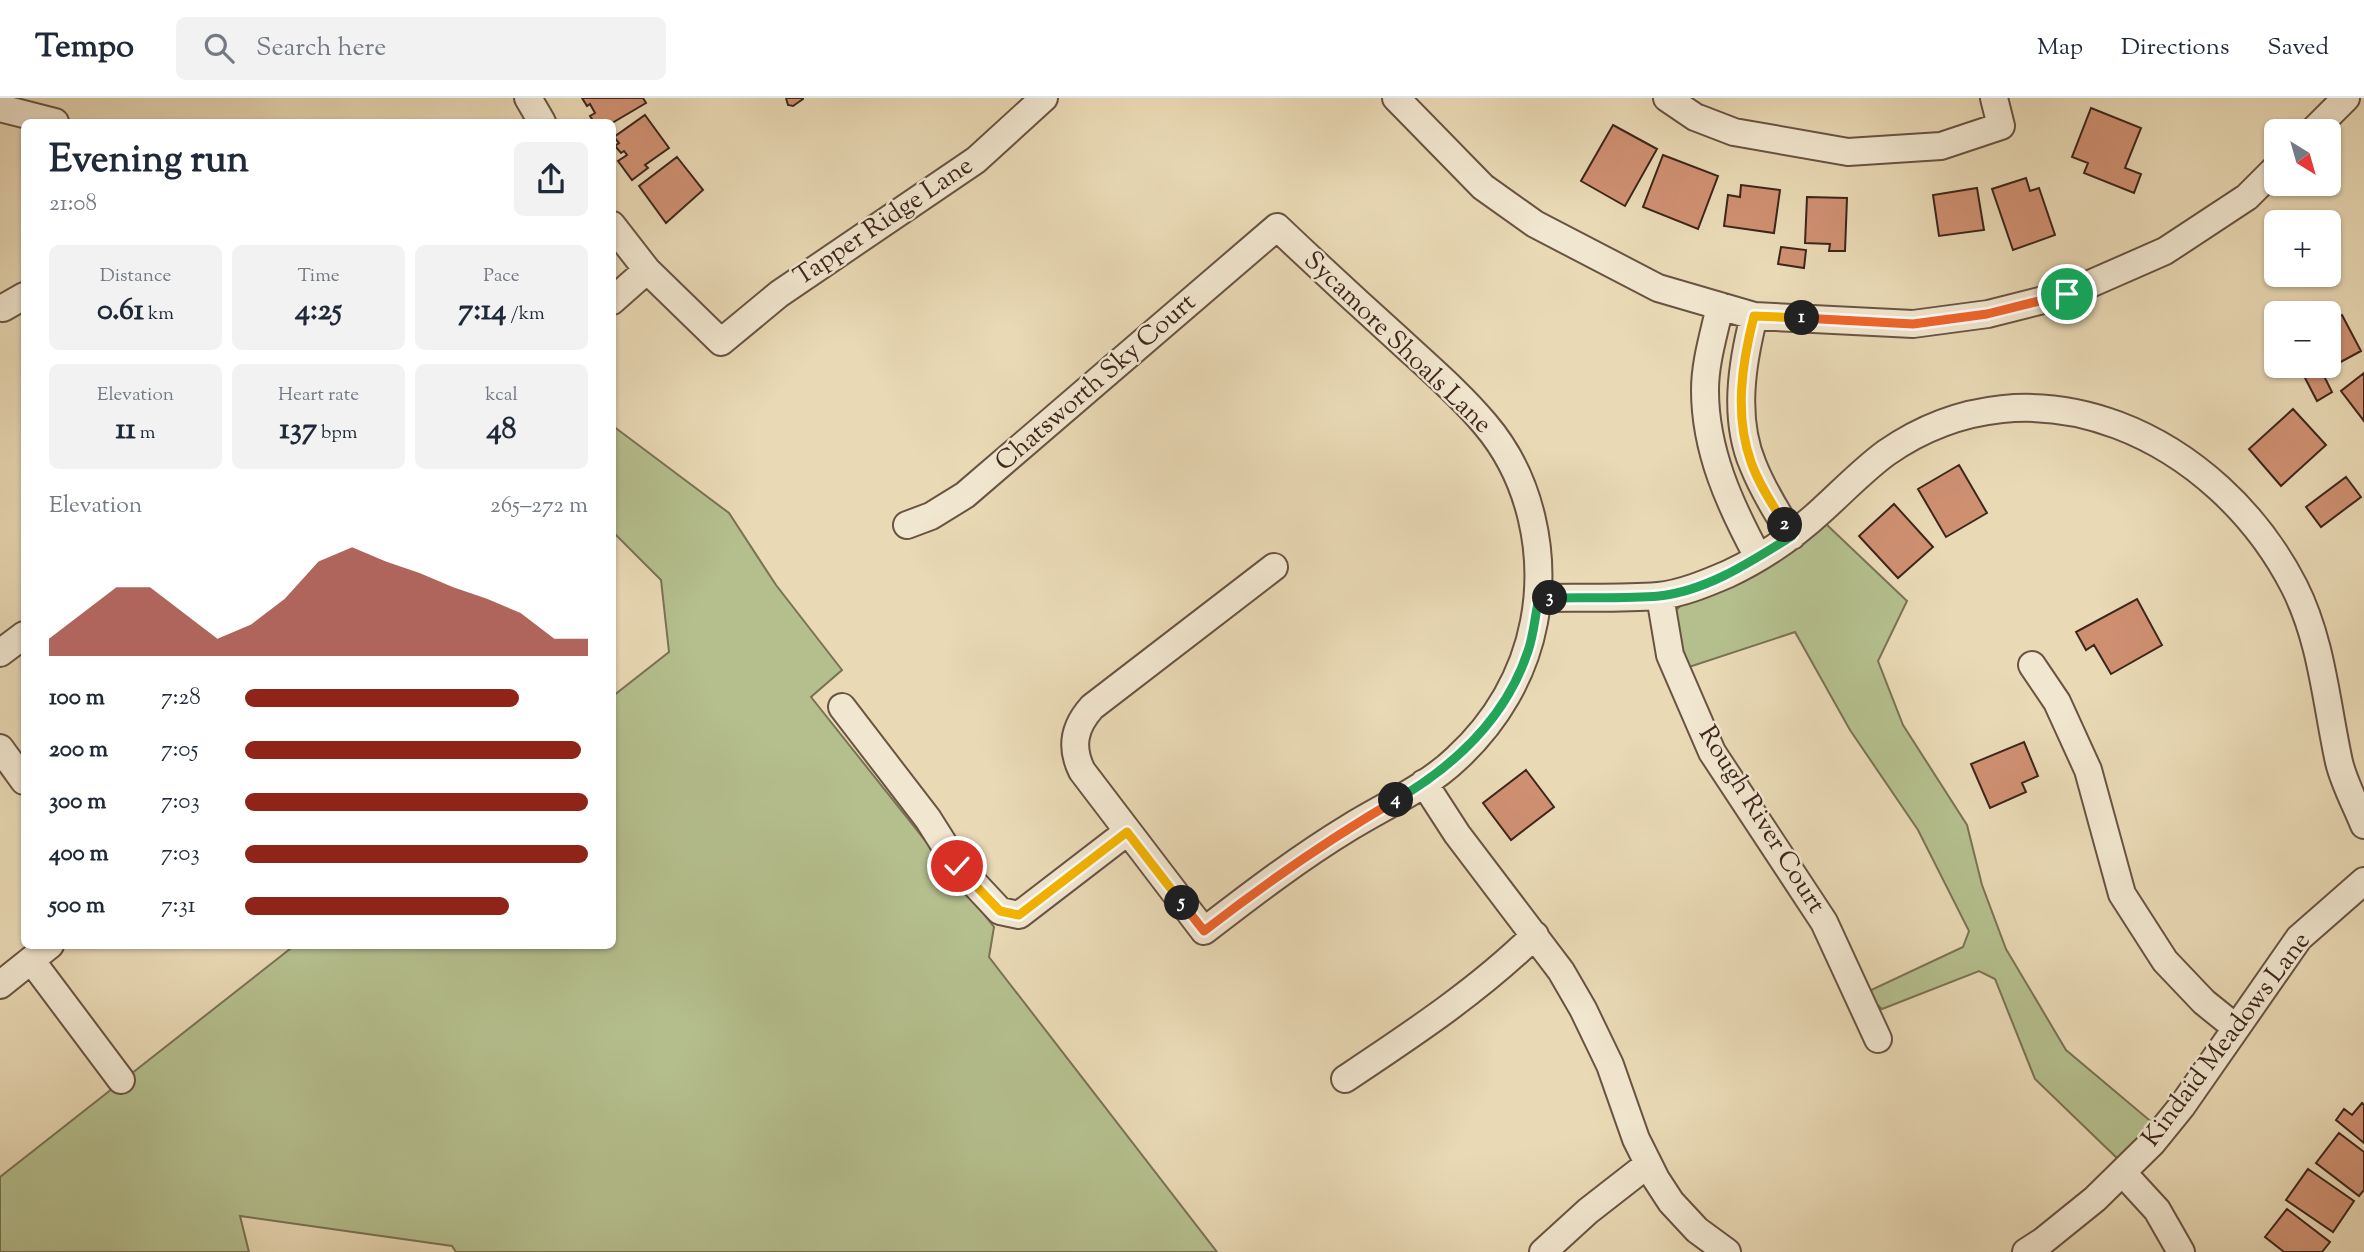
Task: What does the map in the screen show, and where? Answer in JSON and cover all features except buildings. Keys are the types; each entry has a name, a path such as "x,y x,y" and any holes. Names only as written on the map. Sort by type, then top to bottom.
{"street":[{"path":"528,98 540,119"},
{"name":"Tapper Ridge Lane","path":"647,270 721,342 779,293 976,160 1044,98"},
{"path":"1396,98 1483,187 1535,224 1658,288 1754,316 1913,324 1987,314 2067,294 2165,251 2247,197 2264,180"},
{"path":"1667,98 1695,117 1734,132 1848,152 1941,146 2001,127 1994,98"},
{"path":"2325,119 2346,98"},
{"path":"0,108 43,119"},
{"name":"Chatsworth Sky Court","path":"907,525 931,516 965,495 1277,228"},
{"name":"Sycamore Shoals Lane","path":"1127,832 1204,931 1270,879 1424,783 1456,759 1503,705 1528,650 1539,598 1537,536 1519,479 1504,450 1485,424 1448,385 1277,228"},
{"path":"616,230 647,270 616,297"},
{"path":"1720,306 1707,364 1707,423 1723,486 1758,557"},
{"path":"1754,316 1742,374 1743,430 1751,462 1768,498 1792,536"},
{"path":"1539,598 1660,596 1729,574 1792,536 1886,453 1960,416 2006,408 2056,409 2103,419 2170,450 2210,478 2242,510 2270,545 2295,587 2315,635 2340,765 2364,825"},
{"path":"842,707 928,819 957,866 1000,911 1019,915 1127,832 1082,771 1074,749 1075,734 1082,719 1092,707 1274,567"},
{"name":"Rough River Court","path":"1660,596 1670,655 1712,752 1824,922 1878,1039"},
{"path":"0,653 21,637"},
{"path":"2032,665 2057,702 2088,771 2122,894 2165,961 2204,1002 2235,1027"},
{"path":"0,748 21,777"},
{"path":"1424,783 1457,834 1561,971 1610,1065 1647,1165 1671,1202 1697,1230 1727,1252"},
{"name":"Kindaid Meadows Lane","path":"2026,1252 2123,1174 2182,1106 2299,938 2364,881"},
{"path":"1345,1079 1413,1034 1482,982 1535,935"},
{"path":"0,985 41,953 121,1080"},
{"path":"1543,1252 1588,1211 1647,1165"},
{"path":"2123,1174 2157,1210 2181,1252"}],"green space":[{"path":"616,428 729,513 776,585 842,670 811,697 994,927 989,957 1217,1252 456,1252 452,1246 240,1216 249,1252 0,1252 0,1177 290,949 616,949 616,694 669,652 661,580 616,535"},
{"path":"1826,524 1907,601 1878,661 1903,725 1967,825 1982,885 2006,949 2066,1050 2154,1124 2120,1161 2035,1079 1995,979 1979,971 1882,1009 1873,1001 1869,991 1963,947 1969,931 1918,830 1850,730 1795,632 1686,668 1673,624 1676,610 1687,600 1782,558"}],"route":[{"path":"957,866 1000,911 1019,915 1127,832 1204,931 1270,879 1351,826 1424,783 1456,759 1503,705 1528,650 1539,598 1660,596 1729,574 1792,536 1768,498 1751,462 1743,430 1742,374 1754,316 1913,324 1987,314 2067,294"}]}
